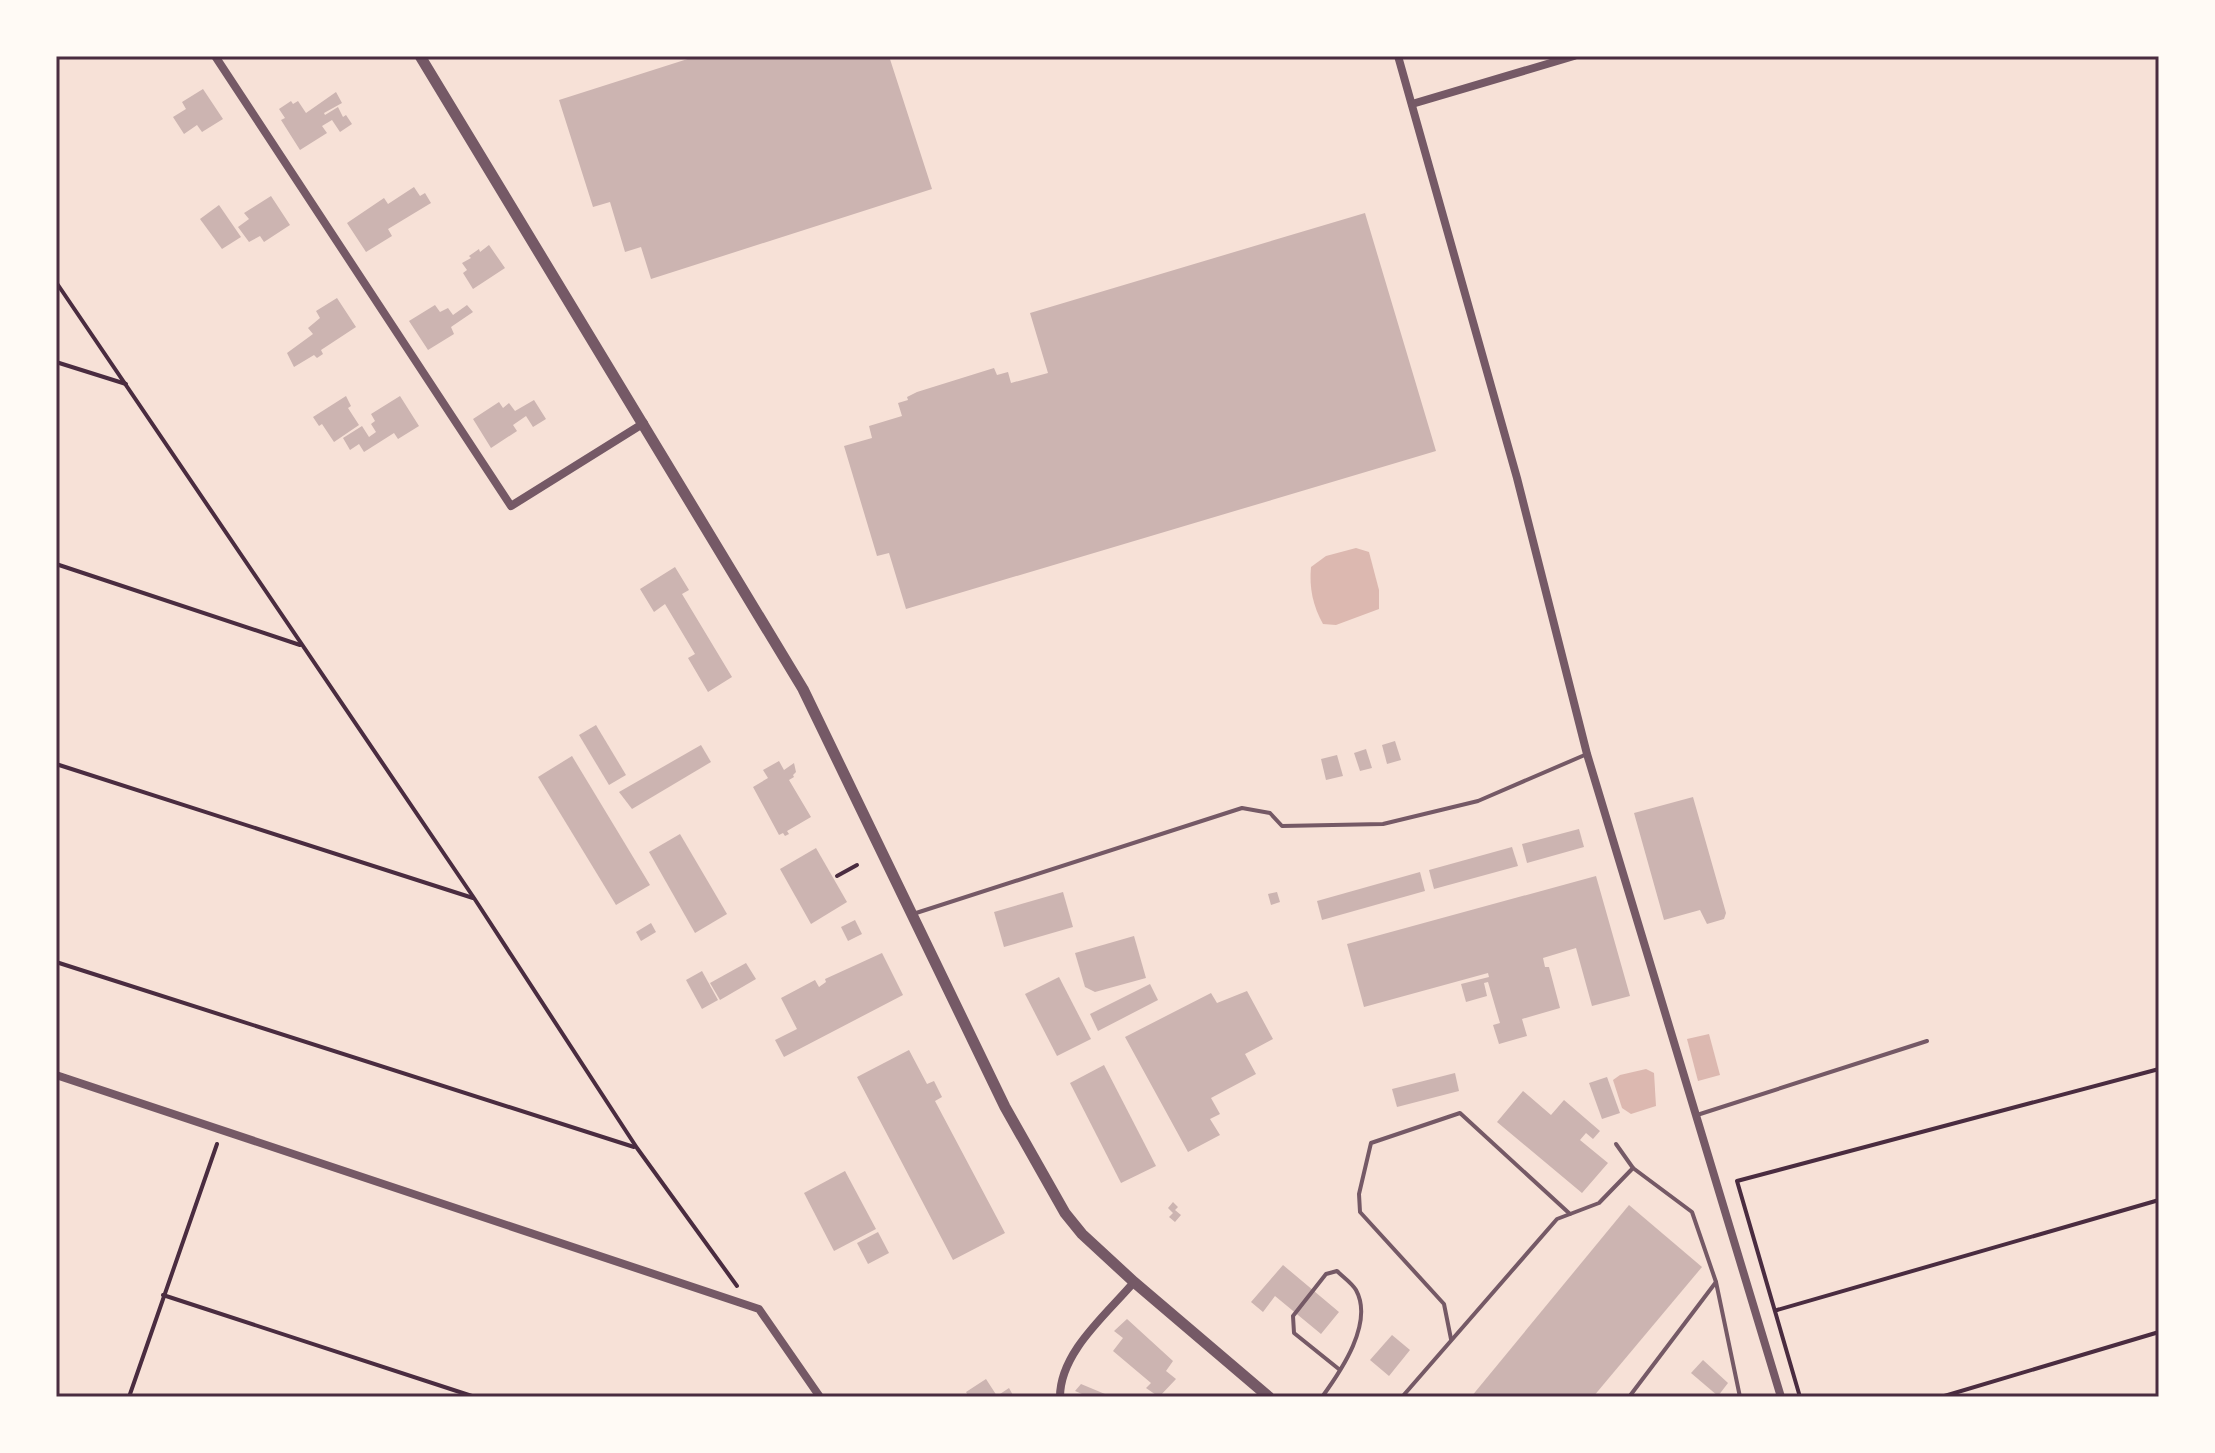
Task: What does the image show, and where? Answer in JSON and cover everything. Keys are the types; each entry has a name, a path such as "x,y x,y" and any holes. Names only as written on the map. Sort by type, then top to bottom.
{"street":[{"path":"215,56 511,506 644,423"},
{"path":"420,56 803,689 998,1093 1065,1213 1082,1234 1134,1282 1269,1397"},
{"path":"1398,56 1517,478 1587,754 1781,1397"},
{"path":"1412,104 1574,56"},
{"path":"56,1075 759,1309 820,1397"},
{"path":"1060,1397 1063,1378 1074,1354 1134,1282"}],"lane":[{"path":"912,914 1242,808 1270,813 1282,826 1383,824 1478,801 1587,754"},
{"path":"1696,1115 1927,1041"},
{"path":"1451,1341 1444,1304 1360,1212 1359,1194 1371,1143 1460,1113 1570,1214"},
{"path":"1616,1144 1633,1168 1692,1212 1716,1282 1740,1397"},
{"path":"1402,1397 1557,1219 1599,1203 1633,1168"},
{"path":"1322,1397 1340,1370 1357,1335 1361,1307 1355,1288 1337,1271 1326,1274 1293,1316 1294,1333 1340,1370"},
{"path":"1629,1397 1716,1282"}],"path":[{"path":"56,282 474,898 637,1148 738,1287"},
{"path":"56,362 128,385"},
{"path":"56,564 301,645"},
{"path":"56,764 474,898"},
{"path":"837,876 857,865"},
{"path":"56,962 637,1148"},
{"path":"1800,1397 1737,1181 2159,1069"},
{"path":"129,1397 222,1130"},
{"path":"1776,1311 2159,1200"},
{"path":"163,1295 475,1397"},
{"path":"1941,1397 2159,1332"}],"shaded area":[{"path":"1356,548 1369,552 1379,590 1379,609 1336,625 1323,624 1312,597 1311,567 1326,556"},
{"path":"1709,1034 1720,1075 1698,1081 1687,1039"},
{"path":"1646,1069 1654,1073 1656,1106 1631,1114 1622,1108 1613,1080 1620,1075"}],"building":[{"path":"697,56 889,56 932,189 651,279 641,247 625,252 610,202 593,207 559,100"},
{"path":"203,89 223,119 202,132 197,125 184,134 173,117 186,109 182,102"},
{"path":"336,92 342,103 325,115 338,107 343,117 346,115 352,124 340,132 332,120 322,126 327,133 300,150 281,120 285,118 279,109 291,101 293,104 298,101 306,113"},
{"path":"414,187 420,196 425,193 431,203 388,229 392,236 366,252 347,223 384,198 388,204"},
{"path":"271,196 290,225 264,242 260,236 249,242 238,227 249,219 244,213"},
{"path":"219,205 241,237 222,249 200,219"},
{"path":"1365,213 1436,451 906,609 889,553 877,556 844,446 872,438 869,426 902,416 898,403 908,400 907,397 917,392 994,368 997,375 1008,372 1011,383 1048,373 1030,313"},
{"path":"489,245 505,268 473,289 463,273 467,270 462,263"},
{"path":"337,298 356,327 321,350 323,354 317,358 314,355 294,367 287,353 313,334 308,328 320,318 316,311"},
{"path":"435,305 440,312 448,308 453,315 467,305 473,312 451,327 454,334 428,350 409,321"},
{"path":"346,396 351,406 348,408 359,425 334,442 313,417"},
{"path":"400,396 419,426 398,439 394,433 364,452 359,444 350,450 343,438 362,426 369,437 376,432 371,424 375,421 371,414"},
{"path":"534,400 546,419 533,427 526,416 513,425 517,431 491,448 473,419 499,402 503,408 509,403 515,411"},
{"path":"675,567 689,590 682,594 732,677 708,692 688,658 695,654 665,604 654,612 640,589"},
{"path":"596,725 626,775 609,785 579,735"},
{"path":"1395,741 1401,760 1387,764 1382,745"},
{"path":"701,745 711,762 632,809 619,792"},
{"path":"1366,749 1372,768 1360,771 1354,753"},
{"path":"1337,755 1343,776 1326,780 1321,759"},
{"path":"572,756 650,885 616,905 538,777"},
{"path":"779,761 784,770 794,763 796,772 789,780 811,817 787,831 789,834 785,836 783,833 779,835 753,787 768,778 763,770"},
{"path":"1693,797 1726,913 1724,919 1707,924 1700,910 1664,920 1634,813"},
{"path":"1579,829 1584,847 1527,863 1522,844"},
{"path":"680,834 727,914 695,933 649,852"},
{"path":"1512,847 1518,866 1434,889 1429,870"},
{"path":"816,848 847,902 811,924 780,869"},
{"path":"1420,872 1425,891 1322,920 1317,901"},
{"path":"1596,876 1630,996 1592,1006 1576,948 1543,958 1545,967 1549,967 1560,1008 1522,1019 1527,1036 1499,1044 1493,1025 1500,1023 1488,982 1484,983 1487,996 1466,1002 1461,984 1489,977 1488,973 1364,1007 1347,944"},
{"path":"1063,892 1073,927 1004,947 994,912"},
{"path":"1277,892 1280,902 1271,905 1268,894"},
{"path":"855,920 862,934 848,941 841,927"},
{"path":"651,923 656,932 641,941 636,932"},
{"path":"1134,936 1146,978 1095,992 1085,987 1075,953"},
{"path":"882,953 903,995 784,1057 775,1040 797,1029 781,998 815,980 819,987 826,982 825,979"},
{"path":"746,963 756,979 720,1000 710,983"},
{"path":"702,971 718,1000 702,1009 686,980"},
{"path":"1059,977 1091,1039 1057,1056 1025,994"},
{"path":"1150,984 1158,1000 1098,1031 1090,1014"},
{"path":"1247,991 1273,1039 1245,1054 1256,1074 1211,1098 1220,1114 1210,1119 1220,1135 1188,1152 1125,1037 1211,993 1217,1003"},
{"path":"909,1050 927,1084 934,1081 942,1097 935,1101 1005,1233 953,1260 857,1077"},
{"path":"1104,1065 1156,1166 1121,1183 1070,1083"},
{"path":"1455,1073 1459,1091 1397,1107 1392,1089"},
{"path":"1607,1077 1620,1113 1602,1119 1589,1083"},
{"path":"1523,1091 1551,1115 1564,1100 1600,1131 1593,1139 1586,1133 1580,1140 1608,1163 1582,1193 1497,1122"},
{"path":"845,1171 876,1229 834,1251 804,1193"},
{"path":"1173,1202 1178,1207 1175,1210 1181,1215 1175,1222 1169,1217 1173,1213 1168,1208"},
{"path":"1629,1205 1702,1267 1593,1397 1471,1397"},
{"path":"878,1232 889,1253 868,1264 857,1243"},
{"path":"1283,1265 1339,1312 1321,1334 1275,1296 1263,1312 1251,1302"},
{"path":"1127,1319 1173,1361 1166,1371 1176,1379 1159,1397 1146,1388 1151,1383 1113,1351 1123,1338 1114,1331"},
{"path":"1392,1335 1410,1350 1389,1376 1370,1360"},
{"path":"1703,1360 1728,1383 1718,1396 1691,1373"},
{"path":"986,1379 997,1396 1009,1388 1014,1397 969,1397 966,1392"},
{"path":"1081,1384 1105,1394 1103,1397 1089,1397 1075,1391"}]}
